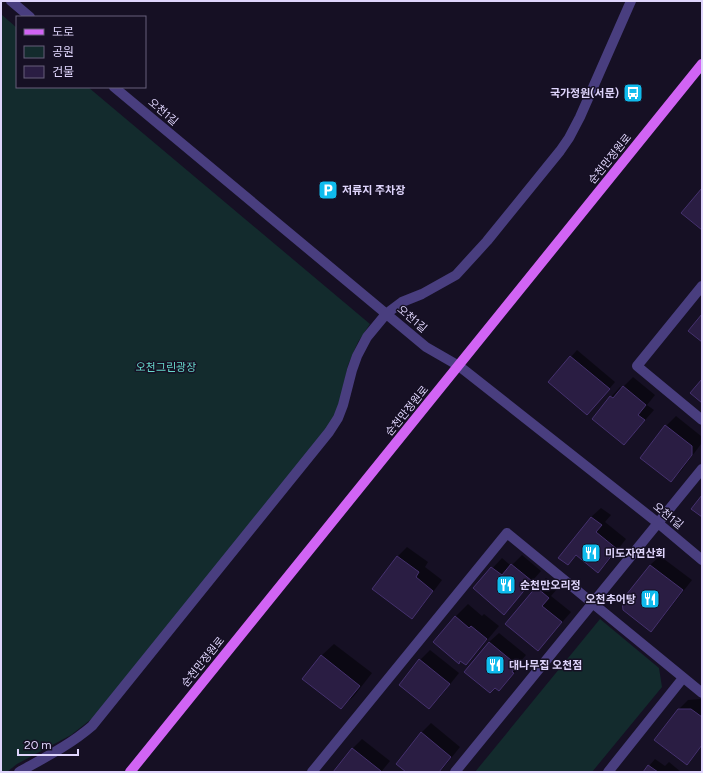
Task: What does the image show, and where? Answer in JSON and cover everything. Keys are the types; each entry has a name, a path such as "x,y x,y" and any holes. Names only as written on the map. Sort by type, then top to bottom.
{"main road":[{"name":"순천만정원로","path":"130,772 702,64"}],"street":[{"path":"11,1 29,16"},
{"path":"19,772 64,747 92,726 329,432 338,418 357,356 367,337 386,314 402,302 422,294 456,275 487,240 560,151 580,117 631,1"},
{"name":"오천1길","path":"115,88 426,347 459,366 658,523 702,560"},
{"path":"702,286 637,366 702,420"},
{"path":"455,772 702,470"},
{"path":"312,772 507,533 702,694"},
{"path":"608,772 683,678"}],"green space":[{"name":"오천그린광장","path":"1,14 16,27 16,88 89,88 370,324 358,342 348,365 335,416 326,430 94,717 71,735 17,764 7,772 1,772"},
{"path":"600,619 659,668 662,687 592,772 475,772"}],"building":[{"path":"702,188 702,230 681,213"},
{"path":"702,314 702,342 688,331"},
{"path":"570,356 610,389 587,415 548,382"},
{"path":"702,379 702,403 690,393"},
{"path":"623,386 646,405 638,415 645,420 624,445 592,419 610,396 613,398"},
{"path":"665,425 692,446 692,455 671,482 640,458"},
{"path":"702,495 702,517 691,509"},
{"path":"591,517 602,525 596,532 617,549 598,573 576,555 568,565 558,558"},
{"path":"397,556 419,572 416,577 433,591 412,619 372,589"},
{"path":"511,564 532,581 504,615 473,588 491,567 502,575"},
{"path":"650,565 683,590 651,632 623,610 622,600"},
{"path":"536,587 549,598 542,606 562,622 538,651 505,624"},
{"path":"455,616 469,628 471,626 487,639 466,665 460,661 459,664 433,642"},
{"path":"489,642 517,665 512,672 514,673 499,691 495,688 490,693 464,672"},
{"path":"321,655 360,686 341,709 302,679"},
{"path":"419,659 450,684 429,709 399,685"},
{"path":"678,709 691,709 702,717 702,745 687,765 654,740"},
{"path":"421,732 451,757 439,772 406,772 396,764"},
{"path":"352,748 381,771 333,772"},
{"path":"648,765 658,772 643,772"}],"place":[{"name":"국가정원(서문)","path":"633,93"},
{"name":"저류지 주차장","path":"328,190"},
{"name":"미도자연산회","path":"591,553"},
{"name":"순천만오리정","path":"506,585"},
{"name":"오천추어탕","path":"650,599"},
{"name":"대나무집 오천점","path":"495,665"}]}
